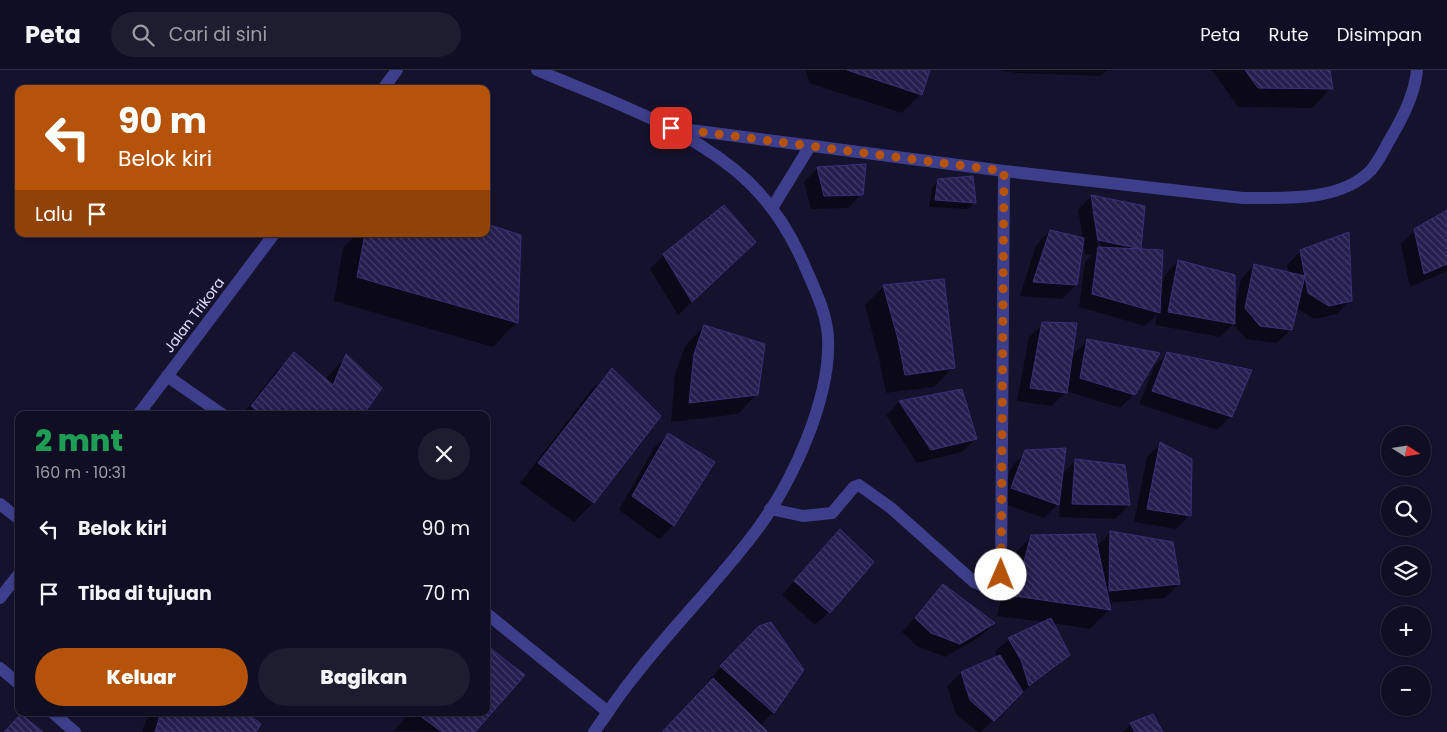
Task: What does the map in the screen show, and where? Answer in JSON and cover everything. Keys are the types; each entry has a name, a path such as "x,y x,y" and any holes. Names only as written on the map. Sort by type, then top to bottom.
{"street":[{"path":"386,85 397,70"},
{"path":"537,70 671,128 734,169 758,191 787,229 816,292 828,337 826,374 814,418 800,455 770,510 756,531 633,677 594,732"},
{"path":"671,128 1004,171 1243,198 1276,198 1321,193 1350,186 1371,170 1405,114 1417,70"},
{"path":"772,208 810,146"},
{"path":"770,510 803,516 832,513 854,486 859,485 891,508 974,582 986,587 994,585 1001,575 1004,171"},
{"name":"Jalan Trikora","path":"141,411 272,237"},
{"path":"167,376 217,411"},
{"path":"0,504 15,516"},
{"path":"0,598 15,579"},
{"path":"490,616 608,712"},
{"path":"0,668 15,681"},
{"path":"57,716 75,732"}],"building":[{"path":"847,70 930,70 922,95"},
{"path":"1245,70 1330,70 1333,89 1258,88"},
{"path":"866,164 863,195 824,196 817,167"},
{"path":"973,176 976,203 935,200 938,179"},
{"path":"1091,195 1145,206 1141,249 1098,240"},
{"path":"724,205 756,242 692,302 663,254"},
{"path":"1447,210 1447,264 1424,274 1414,229"},
{"path":"490,225 521,235 518,323 357,277 364,237 490,237"},
{"path":"1050,230 1084,238 1077,285 1033,282"},
{"path":"1349,232 1352,301 1329,306 1308,293 1300,250"},
{"path":"1098,247 1163,250 1160,313 1092,294"},
{"path":"1178,260 1235,275 1235,324 1168,312"},
{"path":"1254,264 1305,276 1292,330 1260,326 1245,308"},
{"path":"944,279 955,368 905,375 898,339 883,285"},
{"path":"1042,322 1077,323 1067,393 1030,388"},
{"path":"704,325 765,344 758,395 689,403 694,354"},
{"path":"1087,339 1160,353 1135,395 1080,378"},
{"path":"294,352 333,385 346,354 382,388 366,411 257,411 251,406"},
{"path":"1167,352 1252,370 1232,417 1152,391"},
{"path":"612,368 661,416 594,503 538,463"},
{"path":"962,389 977,439 931,450 899,401"},
{"path":"668,433 715,462 674,526 632,496"},
{"path":"1160,442 1192,459 1191,516 1147,509"},
{"path":"1066,448 1059,505 1011,488 1025,450"},
{"path":"1075,459 1125,465 1130,505 1072,504"},
{"path":"840,529 874,562 830,613 794,581"},
{"path":"1110,531 1173,542 1180,584 1109,591"},
{"path":"1095,534 1111,610 1015,596 1031,535"},
{"path":"943,584 995,623 960,644 931,633 915,618"},
{"path":"1051,618 1070,655 1029,686 1021,660 1008,638"},
{"path":"771,622 804,670 774,713 720,666 759,626"},
{"path":"490,648 525,675 490,715"},
{"path":"1000,655 1023,692 994,721 970,700 961,672"},
{"path":"713,678 767,731 767,732 662,732"},
{"path":"1153,714 1163,732 1135,732 1130,723"},
{"path":"19,716 23,716 43,732 4,732"},
{"path":"160,716 251,716 261,724 256,732 155,732"},
{"path":"420,716 489,716 475,732 442,732"}],"route":[{"path":"671,128 1004,171 1001,575"}]}
